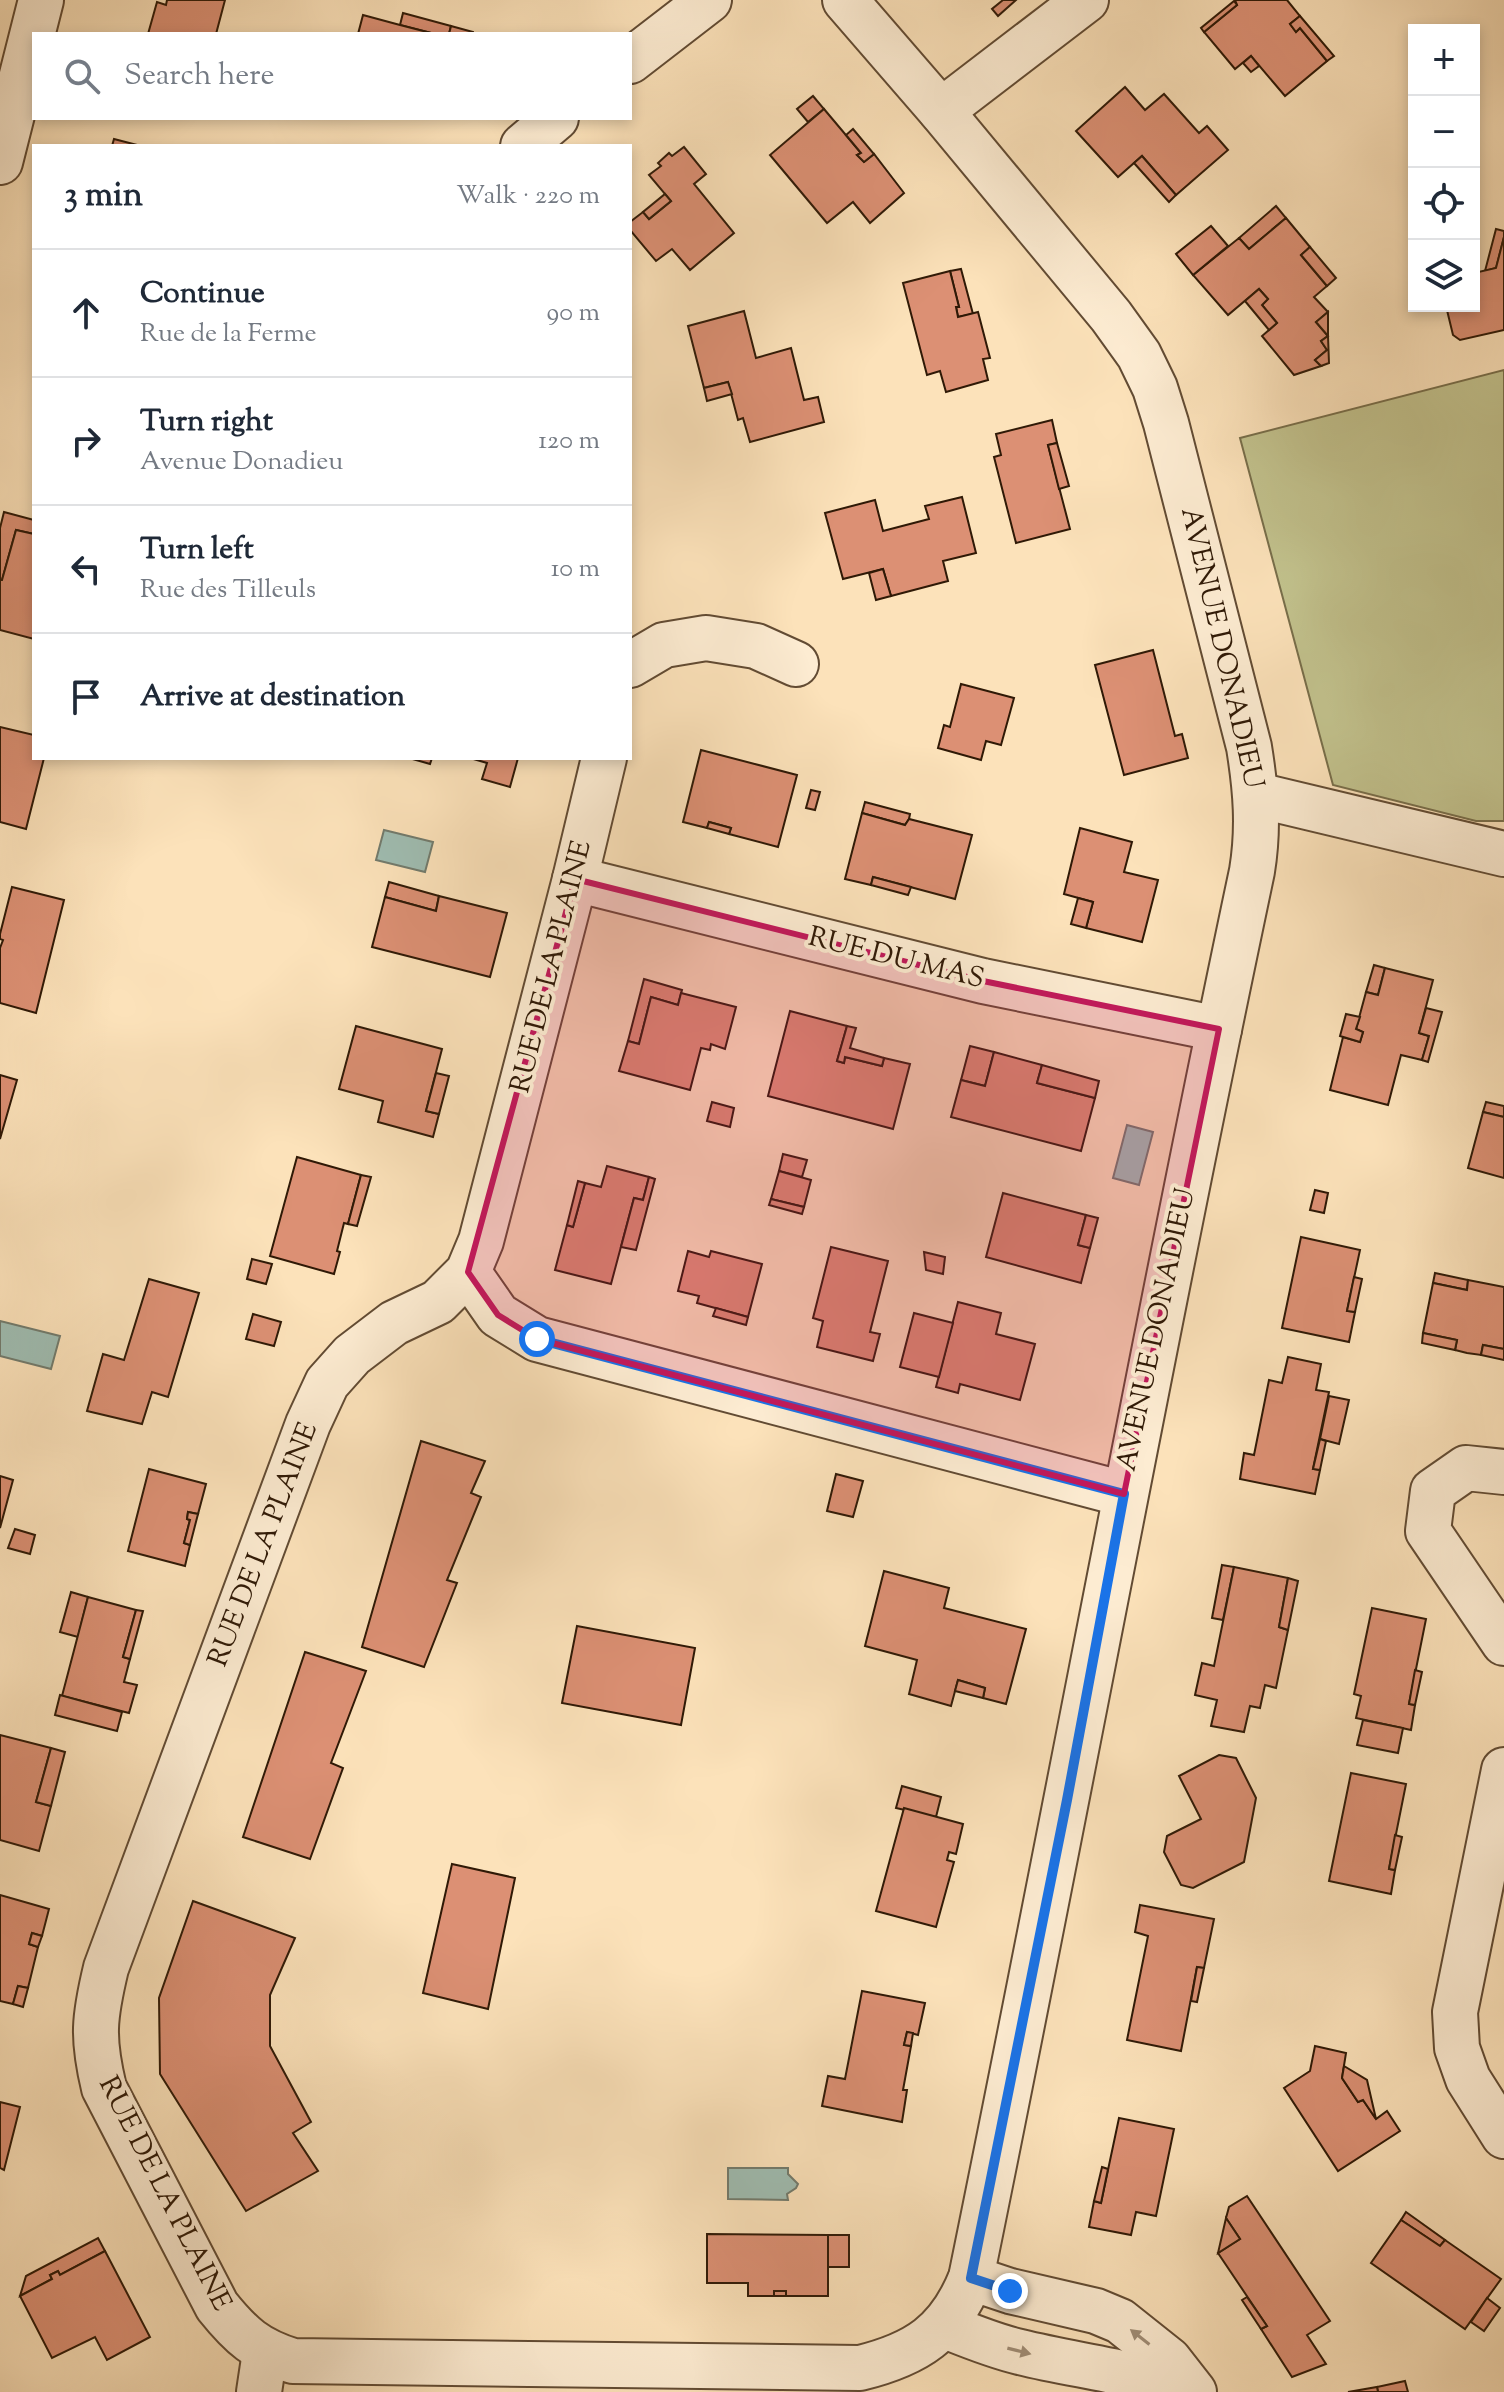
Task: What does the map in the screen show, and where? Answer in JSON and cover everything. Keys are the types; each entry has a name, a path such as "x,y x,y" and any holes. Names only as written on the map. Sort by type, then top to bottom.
{"street":[{"path":"33,32 41,0"},
{"path":"632,59 709,0"},
{"name":"AVENUE DONADIEU","path":"365,2377 860,2368 893,2360 924,2343 945,2326 961,2303 971,2278 1064,1815 1124,1494 1252,871 1258,838 1257,795 1249,747 1166,423 1155,388 1139,355 1111,316 845,0"},
{"path":"941,111 1086,0"},
{"path":"0,162 32,36"},
{"path":"525,144 554,120"},
{"path":"632,664 664,645 706,638 756,646 796,664"},
{"name":"RUE DE LA PLAINE","path":"365,2377 293,2361 262,2372 217,2306 104,2088 95,2051 95,2014 111,1953 308,1424 327,1383 352,1355 394,1323 438,1302 468,1272 481,1241 604,760"},
{"path":"1257,795 1504,854"},
{"name":"RUE DU MAS","path":"575,879 983,981 1219,1029"},
{"path":"468,1272 498,1315 537,1339 1124,1494"},
{"path":"1504,1472 1466,1468 1433,1491 1428,1531 1504,1643"},
{"path":"1504,1770 1455,2012 1457,2048 1468,2079 1504,2136"},
{"path":"971,2278 1010,2291 1096,2311 1120,2321 1169,2360 1194,2392"},
{"path":"945,2326 1009,2349 1159,2381 1188,2392"}],"highlighted area":[{"path":"575,879 983,981 1219,1029 1124,1494 537,1339 498,1315 468,1272"}],"green space":[{"path":"1504,370 1504,821 1476,821 1333,785 1240,438"}],"water":[{"path":"384,830 433,842 425,872 376,860"},
{"path":"1127,1125 1153,1132 1139,1185 1113,1178"},
{"path":"0,1321 60,1336 51,1369 0,1356"},
{"path":"728,2168 788,2168 788,2174 798,2184 787,2194 788,2200 728,2199"}],"building":[{"path":"167,0 225,0 217,32 149,32 157,2 166,5"},
{"path":"1003,0 1016,0 998,16 992,9"},
{"path":"1235,0 1287,0 1300,16 1290,24 1296,32 1300,28 1327,61 1285,96 1251,56 1235,69 1204,32 1237,5"},
{"path":"1234,1 1237,5 1204,32 1201,28"},
{"path":"403,13 451,26 450,32 427,32 400,25"},
{"path":"363,15 427,32 359,32"},
{"path":"1300,16 1334,56 1327,61 1300,28 1296,32 1290,24"},
{"path":"451,26 473,32 450,32"},
{"path":"1251,56 1259,66 1251,72 1243,63"},
{"path":"1125,87 1145,110 1164,94 1199,133 1207,126 1228,150 1176,195 1142,156 1118,177 1076,131"},
{"path":"813,96 824,109 808,122 797,109"},
{"path":"824,109 861,153 857,155 864,162 874,154 904,193 870,223 853,202 827,223 770,155"},
{"path":"853,129 874,154 864,162 857,155 861,153 846,135"},
{"path":"114,139 133,144 113,144"},
{"path":"684,147 706,174 694,184 734,233 690,270 672,249 656,261 632,232 632,220 643,212 649,219 671,201 649,175 661,166 658,163 669,153 672,156"},
{"path":"1142,156 1176,195 1169,202 1134,163"},
{"path":"665,194 671,201 649,219 643,212"},
{"path":"1276,206 1286,218 1249,249 1239,238"},
{"path":"1286,218 1310,247 1301,255 1327,286 1314,297 1328,312 1316,322 1328,336 1321,341 1327,350 1315,360 1321,366 1294,375 1262,336 1277,323 1262,305 1268,299 1259,289 1228,315 1193,275 1239,238 1249,249"},
{"path":"1211,226 1228,246 1193,275 1176,254"},
{"path":"1496,229 1504,231 1504,237 1496,268 1485,271"},
{"path":"1504,237 1504,330 1460,340 1453,335 1447,312 1480,312 1480,272 1496,268"},
{"path":"1310,247 1336,278 1327,286 1301,255"},
{"path":"961,269 973,314 958,317 956,307 959,307 950,271"},
{"path":"950,271 959,307 956,307 958,317 978,312 990,358 983,359 988,380 946,392 940,371 927,375 903,283"},
{"path":"1259,289 1268,299 1262,305 1277,323 1269,330 1245,301"},
{"path":"744,311 756,358 791,348 804,400 818,397 824,422 750,442 743,418 738,420 728,382 704,388 688,326"},
{"path":"1328,312 1328,336 1316,322"},
{"path":"1328,336 1329,363 1321,366 1315,360 1327,350 1321,341"},
{"path":"728,382 732,394 707,401 704,388"},
{"path":"1052,420 1057,443 1048,445 1070,529 1016,543 994,457 1001,455 996,434"},
{"path":"1057,443 1069,486 1059,489 1048,445"},
{"path":"962,497 976,553 943,561 948,581 891,596 883,569 843,579 825,513 875,500 883,531 929,519 925,506"},
{"path":"4,512 32,519 32,534 16,530 2,580 0,580 0,528"},
{"path":"16,530 32,534 32,638 0,630 2,580"},
{"path":"883,569 891,596 876,600 869,573"},
{"path":"1153,650 1175,736 1182,734 1188,758 1124,775 1095,665"},
{"path":"961,684 1014,698 1001,745 986,741 981,760 938,748 944,725 950,727"},
{"path":"0,727 32,735 32,760 43,760 26,829 0,822"},
{"path":"701,750 797,775 778,847 729,834 731,828 709,822 707,828 683,822"},
{"path":"477,760 517,760 510,787 482,779 487,763"},
{"path":"811,790 820,792 815,810 806,808"},
{"path":"865,802 910,814 909,819 905,825 862,813"},
{"path":"862,813 905,825 909,819 972,835 955,899 873,877 871,885 845,879"},
{"path":"709,822 731,828 729,834 707,828"},
{"path":"1080,828 1132,842 1124,872 1158,880 1142,942 1086,928 1093,902 1064,894"},
{"path":"873,877 911,887 908,895 871,885"},
{"path":"389,882 439,896 436,911 385,897"},
{"path":"12,887 64,900 36,1013 0,1003 0,948 3,940 0,934"},
{"path":"439,896 507,913 490,977 372,947 385,897 436,911"},
{"path":"1078,898 1093,902 1086,928 1071,924"},
{"path":"1374,965 1385,968 1378,995 1366,992"},
{"path":"1385,968 1433,980 1419,1033 1429,1036 1422,1060 1401,1055 1388,1105 1330,1090 1343,1037 1360,1042 1363,1032 1356,1029 1366,992 1378,995"},
{"path":"644,979 682,990 678,1005 651,997 639,1044 628,1041"},
{"path":"681,993 736,1007 725,1049 711,1044 710,1050 701,1048 690,1090 619,1071 628,1041 639,1044 651,997 678,1005"},
{"path":"1426,1008 1442,1012 1428,1062 1422,1060 1429,1036 1419,1033"},
{"path":"790,1011 847,1026 837,1061 844,1063 845,1057 882,1066 884,1058 910,1064 893,1129 768,1096"},
{"path":"1346,1014 1360,1017 1356,1029 1363,1032 1360,1042 1340,1036"},
{"path":"356,1026 442,1049 426,1111 439,1114 433,1137 378,1122 383,1101 339,1089"},
{"path":"847,1026 856,1028 850,1048 884,1058 882,1066 845,1057 844,1063 837,1061"},
{"path":"970,1046 994,1052 985,1086 961,1080"},
{"path":"994,1052 1042,1065 1037,1083 1095,1098 1081,1151 951,1117 961,1080 985,1086"},
{"path":"1042,1065 1099,1081 1095,1098 1037,1083"},
{"path":"436,1073 449,1076 439,1114 426,1111"},
{"path":"0,1075 17,1080 0,1139"},
{"path":"712,1102 734,1108 730,1127 707,1121"},
{"path":"1486,1102 1504,1106 1504,1117 1483,1112"},
{"path":"1483,1112 1504,1117 1504,1178 1468,1168"},
{"path":"783,1154 807,1160 802,1177 779,1171"},
{"path":"297,1157 361,1175 348,1224 344,1223 334,1274 270,1256"},
{"path":"607,1166 649,1177 643,1200 634,1198 611,1284 555,1270 567,1225 573,1227 585,1183 601,1187"},
{"path":"779,1171 811,1180 804,1207 771,1199"},
{"path":"361,1175 371,1177 357,1226 348,1224"},
{"path":"649,1177 655,1179 636,1250 621,1247 634,1198 643,1200"},
{"path":"578,1181 585,1183 573,1227 567,1225"},
{"path":"1315,1190 1328,1193 1324,1213 1310,1210"},
{"path":"1003,1193 1086,1215 1078,1245 1090,1248 1081,1283 986,1257"},
{"path":"771,1199 804,1207 802,1214 769,1205"},
{"path":"1086,1215 1098,1218 1090,1248 1078,1245"},
{"path":"1301,1237 1360,1250 1347,1311 1355,1312 1349,1342 1282,1328"},
{"path":"831,1247 888,1261 870,1332 880,1334 873,1361 817,1347 823,1321 813,1318"},
{"path":"688,1251 709,1257 711,1251 762,1264 748,1317 697,1303 699,1296 678,1291"},
{"path":"924,1252 945,1257 943,1274 926,1270"},
{"path":"252,1259 272,1264 266,1284 247,1279"},
{"path":"1435,1273 1468,1280 1467,1290 1433,1283"},
{"path":"1354,1277 1362,1279 1355,1312 1347,1311"},
{"path":"149,1279 199,1293 168,1397 152,1392 142,1424 87,1411 103,1354 124,1360"},
{"path":"1468,1280 1504,1287 1504,1349 1483,1345 1481,1355 1467,1353 1455,1350 1457,1340 1423,1333 1433,1283 1467,1290"},
{"path":"958,1302 1001,1313 996,1334 1035,1344 1020,1400 960,1384 958,1393 936,1387"},
{"path":"716,1308 748,1317 746,1325 713,1316"},
{"path":"914,1313 953,1323 939,1377 900,1367"},
{"path":"253,1314 281,1322 274,1346 246,1339"},
{"path":"1423,1333 1457,1340 1455,1350 1422,1343"},
{"path":"1483,1345 1504,1349 1504,1360 1481,1355"},
{"path":"1288,1357 1321,1364 1316,1390 1329,1392 1313,1469 1320,1470 1315,1494 1240,1479 1244,1453 1254,1455 1269,1380 1282,1383"},
{"path":"1329,1396 1349,1400 1339,1444 1320,1439"},
{"path":"1320,1439 1326,1441 1320,1470 1313,1469"},
{"path":"421,1441 485,1461 471,1493 481,1497 447,1580 457,1583 424,1667 362,1647"},
{"path":"149,1469 206,1484 198,1514 188,1512 187,1519 190,1520 184,1543 190,1545 185,1566 128,1551"},
{"path":"836,1474 863,1481 853,1517 827,1511"},
{"path":"0,1476 13,1480 0,1528"},
{"path":"188,1512 198,1514 190,1545 184,1543 190,1520 187,1519"},
{"path":"15,1529 35,1535 30,1554 8,1548"},
{"path":"1222,1565 1234,1567 1223,1620 1212,1618"},
{"path":"1234,1567 1288,1578 1279,1627 1288,1630 1276,1688 1265,1685 1260,1708 1250,1706 1244,1732 1211,1726 1217,1700 1195,1695 1202,1663 1214,1666"},
{"path":"884,1571 949,1588 944,1608 1026,1629 1006,1704 983,1698 985,1688 958,1680 951,1706 909,1694 917,1660 865,1646"},
{"path":"1288,1578 1298,1581 1288,1630 1279,1627"},
{"path":"71,1592 88,1597 78,1637 60,1632"},
{"path":"88,1597 136,1610 123,1657 130,1659 124,1682 137,1685 129,1713 62,1696"},
{"path":"1372,1608 1426,1619 1409,1704 1415,1705 1411,1730 1356,1718 1361,1696 1354,1694"},
{"path":"136,1610 143,1611 130,1659 123,1657"},
{"path":"577,1626 695,1648 681,1725 562,1703"},
{"path":"305,1652 366,1671 331,1763 343,1768 310,1859 243,1837"},
{"path":"1415,1670 1422,1672 1415,1705 1409,1704"},
{"path":"958,1680 985,1688 983,1698 955,1691"},
{"path":"60,1695 122,1712 117,1731 55,1715"},
{"path":"1363,1720 1403,1728 1398,1753 1357,1745"},
{"path":"0,1735 51,1748 36,1802 51,1806 39,1851 0,1840"},
{"path":"51,1748 65,1752 51,1806 36,1802"},
{"path":"1219,1755 1236,1758 1256,1798 1244,1862 1193,1888 1181,1885 1164,1852 1167,1836 1201,1819 1179,1776"},
{"path":"1351,1773 1406,1784 1389,1869 1395,1870 1391,1894 1329,1881"},
{"path":"902,1786 941,1797 936,1817 896,1808"},
{"path":"904,1808 963,1824 956,1854 949,1852 947,1860 954,1862 936,1927 876,1911"},
{"path":"1395,1835 1402,1837 1395,1870 1389,1869"},
{"path":"452,1864 515,1878 488,2009 423,1993"},
{"path":"0,1895 49,1909 42,1936 32,1933 29,1944 38,1947 28,1988 18,1986 13,2004 0,2001"},
{"path":"193,1901 295,1938 270,1995 270,2046 311,2122 293,2133 318,2171 246,2211 160,2074 159,1998"},
{"path":"1140,1905 1214,1919 1204,1968 1197,1967 1181,2051 1127,2040 1148,1936 1135,1932"},
{"path":"32,1933 42,1936 38,1947 29,1944"},
{"path":"1197,1967 1204,1968 1197,2002 1191,2001"},
{"path":"18,1986 28,1988 23,2007 13,2004"},
{"path":"862,1991 925,2003 918,2035 907,2032 904,2045 911,2046 903,2090 907,2090 902,2122 822,2106 828,2076 845,2079"},
{"path":"907,2032 913,2033 911,2046 904,2045"},
{"path":"1315,2046 1346,2053 1342,2078 1358,2102 1363,2100 1376,2119 1387,2111 1400,2131 1338,2171 1284,2088 1310,2071"},
{"path":"1344,2066 1367,2080 1376,2119 1363,2100 1358,2102 1342,2078"},
{"path":"0,2102 20,2107 4,2170 0,2168"},
{"path":"1119,2118 1174,2129 1156,2216 1136,2212 1131,2235 1089,2227 1094,2201 1101,2203"},
{"path":"1102,2167 1108,2169 1101,2203 1094,2201"},
{"path":"1247,2196 1330,2321 1307,2335 1326,2364 1292,2377 1261,2329 1267,2326 1218,2253 1240,2239 1226,2218 1229,2207"},
{"path":"1406,2212 1445,2240 1440,2246 1401,2220"},
{"path":"1226,2218 1240,2239 1218,2253"},
{"path":"1401,2220 1440,2246 1445,2240 1501,2279 1465,2329 1371,2263"},
{"path":"707,2234 828,2235 828,2296 786,2296 786,2291 774,2291 774,2296 748,2296 748,2283 707,2283"},
{"path":"828,2235 849,2235 849,2267 828,2267"},
{"path":"98,2238 105,2251 60,2275 58,2271 50,2275 52,2279 20,2296 26,2276"},
{"path":"105,2251 150,2337 107,2360 95,2337 52,2358 20,2296 52,2279 50,2275 58,2271 60,2275"},
{"path":"774,2291 786,2291 786,2296 774,2296"},
{"path":"1247,2297 1267,2326 1261,2329 1242,2300"},
{"path":"1487,2298 1500,2308 1484,2331 1471,2322"},
{"path":"1405,2381 1408,2392 1378,2392 1377,2387"},
{"path":"1377,2387 1378,2392 1348,2392"}],"route":[{"path":"537,1339 1124,1494 1067,1800 971,2278 1010,2291"}]}
